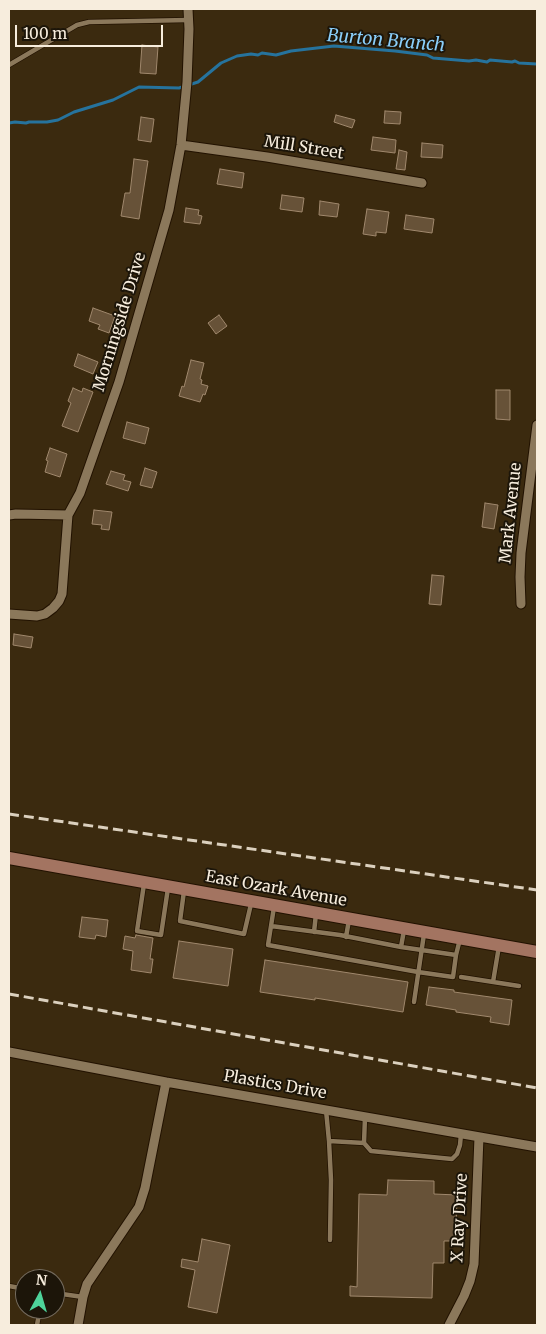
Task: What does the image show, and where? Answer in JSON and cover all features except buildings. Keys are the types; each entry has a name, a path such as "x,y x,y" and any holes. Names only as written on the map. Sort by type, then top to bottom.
{"main road":[{"name":"East Ozark Avenue","path":"9,858 537,952"}],"street":[{"name":"Morningside Drive","path":"9,614 36,616 45,614 59,601 62,594 68,515 80,493 130,344 169,210 181,145 187,82 188,9"},
{"name":"Mill Street","path":"181,145 422,183"},
{"name":"Mark Avenue","path":"521,604 521,553 537,425"},
{"path":"9,515 68,515"},
{"name":"Plastics Drive","path":"9,1052 166,1082 537,1147"},
{"path":"78,1325 83,1297 90,1280 139,1207 145,1188 166,1082"},
{"name":"X Ray Drive","path":"449,1325 470,1282 474,1264 479,1138"}],"lane":[{"path":"9,65 69,29 88,22 188,20"},
{"path":"144,882 137,931 161,935 168,886"},
{"path":"184,889 180,921 244,934 252,901"},
{"path":"275,905 268,945 418,972 453,976 460,939"},
{"path":"314,932 316,913"},
{"path":"346,937 350,919"},
{"path":"271,926 346,937 436,954 456,955"},
{"path":"401,948 404,929"},
{"path":"414,1002 424,932"},
{"path":"493,982 499,946"},
{"path":"433,974 434,966"},
{"path":"461,978 519,986"},
{"path":"326,1110 329,1141 330,1240"},
{"path":"365,1117 364,1143 371,1151 452,1159 457,1154 461,1134"},
{"path":"329,1141 364,1143"},
{"path":"65,1294 83,1297"}],"waterway":[{"name":"Burton Branch","path":"9,123 58,120 74,112 113,100 139,87 179,88 198,82 221,63 237,56 251,54 276,55 291,51 334,46 395,51 427,55 433,58 487,62 490,60 515,61 537,64"}],"railway":[{"path":"9,814 537,890"},
{"path":"9,994 537,1088"}]}
